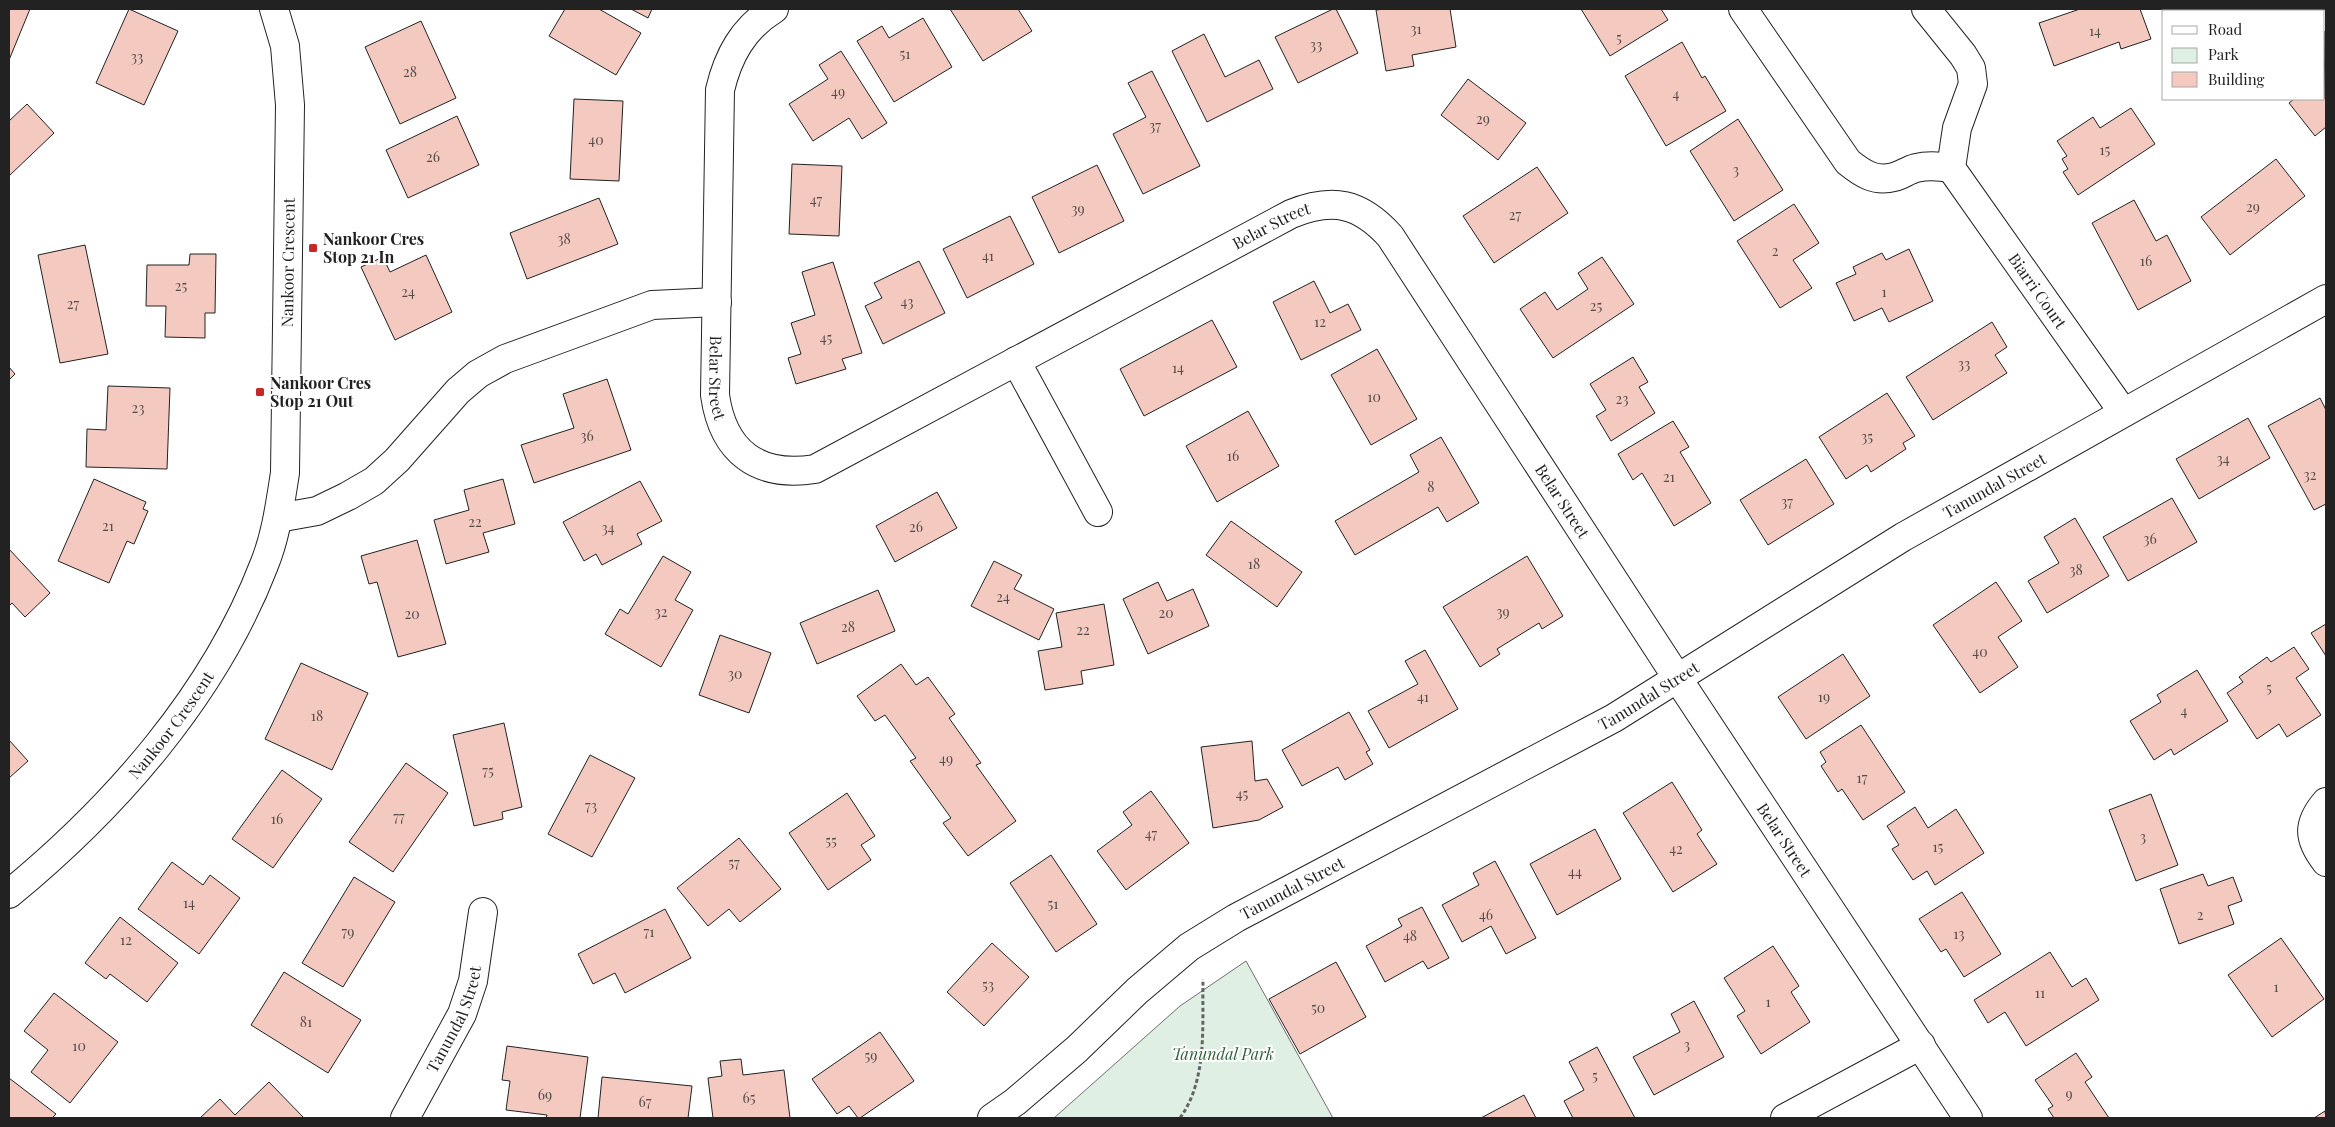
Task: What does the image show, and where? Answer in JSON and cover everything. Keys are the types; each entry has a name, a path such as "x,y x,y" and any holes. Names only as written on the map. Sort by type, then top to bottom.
{"street":[{"name":"Nankoor Crescent","path":"9,894 48,862 87,825 149,755 197,693 248,604 265,563 278,518 284,473 290,105 285,46 274,9"},
{"name":"Belar Street","path":"774,9 757,21 735,47 725,70 720,90 715,395 718,416 724,432 738,449 755,462 774,469 793,472 815,469 1291,214 1310,206 1328,204 1345,206 1361,211 1378,223 1390,236 1678,679 1968,1118"},
{"path":"1743,9 1848,162 1863,174 1878,179 1895,177 1915,168 1934,165 1951,168 1956,128 1973,84 1971,68 1963,55 1926,9"},
{"name":"Biarri Court","path":"1951,168 2124,412"},
{"name":"Tanundal Street","path":"992,1118 1015,1102 1077,1050 1137,991 1189,947 1236,918 1614,718 1902,537 2326,298"},
{"path":"278,518 317,511 374,481 397,460 458,391 478,374 505,359 652,305 717,302"},
{"path":"1016,361 1098,512"},
{"path":"2326,802 2315,815 2312,832 2316,847 2326,862"},
{"name":"Tanundal Street","path":"405,1118 462,1014 473,981 482,912"},
{"path":"1785,1118 1920,1045"}],"path":[{"path":"1180,1118 1188,1107 1197,1083 1202,1040 1203,971 1189,947"}],"green space":[{"name":"Tanundal Park","path":"1246,961 1333,1118 1054,1118 1180,1006"}],"building":[{"path":"9,9 30,9 9,60"},
{"path":"129,9 178,31 144,105 96,83"},
{"path":"565,9 599,9 641,33 616,75 549,36"},
{"path":"631,9 652,9 648,18"},
{"path":"950,9 1018,9 1032,31 983,61"},
{"path":"1336,9 1358,53 1298,83 1275,37"},
{"path":"1450,9 1456,47 1412,55 1414,66 1386,71 1376,10"},
{"path":"1581,9 1661,9 1668,20 1610,56"},
{"path":"2080,9 2140,9 2151,39 2121,49 2119,42 2054,66 2039,23"},
{"path":"2245,9 2314,10 2246,10"},
{"path":"923,18 952,67 894,102 857,41 882,26 889,38"},
{"path":"421,21 456,98 400,124 365,47"},
{"path":"2325,31 2326,127 2315,136 2289,103 2293,100 2325,100"},
{"path":"1204,34 1225,77 1259,60 1273,89 1207,122 1172,51"},
{"path":"1682,42 1702,78 1705,76 1726,111 1666,146 1625,76"},
{"path":"841,51 887,123 862,139 849,118 813,141 789,104 828,79 819,65"},
{"path":"1152,71 1200,166 1143,194 1113,134 1146,117 1128,83"},
{"path":"1468,79 1526,123 1498,160 1441,115"},
{"path":"574,99 623,101 619,181 570,179"},
{"path":"27,104 54,133 9,176 9,121"},
{"path":"2131,108 2155,144 2078,195 2063,172 2068,169 2062,159 2067,156 2057,141 2093,117 2100,128"},
{"path":"457,116 479,165 408,198 386,150"},
{"path":"1738,119 1783,190 1734,221 1690,151"},
{"path":"2276,159 2305,196 2230,255 2201,217"},
{"path":"792,164 842,166 839,236 789,234"},
{"path":"1097,165 1124,221 1059,253 1032,197"},
{"path":"1537,167 1568,213 1494,263 1463,216"},
{"path":"599,198 618,244 527,279 510,233"},
{"path":"2134,200 2156,241 2167,235 2191,281 2138,310 2092,223"},
{"path":"1794,204 1819,243 1793,260 1812,288 1780,308 1737,241"},
{"path":"1010,216 1034,264 967,298 943,249"},
{"path":"85,245 108,354 60,363 38,255"},
{"path":"1909,249 1933,301 1889,322 1882,308 1854,321 1836,283 1856,274 1853,267 1882,253 1886,260"},
{"path":"190,254 216,254 215,313 205,313 205,338 165,337 166,306 146,306 147,265 189,265"},
{"path":"426,255 452,312 395,340 361,267 383,257 390,272"},
{"path":"1602,257 1634,304 1553,358 1520,309 1545,292 1557,310 1588,289 1578,273"},
{"path":"919,261 945,313 883,344 865,306 882,298 874,283"},
{"path":"833,262 862,353 842,359 846,369 796,384 788,358 801,354 791,323 815,315 802,272"},
{"path":"1314,281 1330,313 1348,304 1361,330 1301,360 1273,302"},
{"path":"1212,320 1237,367 1144,416 1120,369"},
{"path":"1992,322 2007,347 1995,355 2007,373 1933,420 1906,377"},
{"path":"1377,349 1417,419 1371,445 1331,375"},
{"path":"1633,357 1648,382 1639,387 1655,413 1611,441 1596,416 1606,410 1590,384"},
{"path":"9,367 15,374 9,380"},
{"path":"607,379 631,450 534,483 521,445 574,428 563,394"},
{"path":"108,386 170,388 167,469 86,467 87,429 106,430"},
{"path":"1887,393 1915,436 1903,443 1906,449 1871,472 1867,465 1846,479 1819,437"},
{"path":"2320,398 2326,410 2326,504 2314,510 2268,426"},
{"path":"1248,411 1279,466 1217,502 1186,446"},
{"path":"2248,418 2270,458 2199,499 2176,459"},
{"path":"1673,421 1689,447 1680,452 1711,503 1674,526 1642,473 1633,480 1618,454"},
{"path":"1441,437 1479,503 1447,522 1438,507 1355,555 1335,521 1419,472 1410,455"},
{"path":"1806,459 1834,504 1768,545 1740,500"},
{"path":"94,479 146,502 143,509 148,511 134,544 127,541 109,583 58,561"},
{"path":"503,479 515,524 483,533 489,552 446,564 434,520 469,510 464,490"},
{"path":"640,481 662,521 637,534 642,544 602,565 596,554 584,561 563,522"},
{"path":"937,492 957,528 895,562 876,526"},
{"path":"2172,498 2197,542 2128,581 2103,537"},
{"path":"2075,518 2109,576 2047,613 2028,581 2059,563 2044,537"},
{"path":"1231,521 1302,572 1277,607 1206,555"},
{"path":"417,540 446,644 398,657 377,582 369,584 361,556"},
{"path":"9,549 50,593 25,617 12,603 9,606"},
{"path":"663,556 691,572 675,600 693,610 661,667 605,634 620,609 628,614"},
{"path":"1527,556 1563,616 1542,629 1539,623 1497,649 1500,654 1480,667 1443,607"},
{"path":"994,561 1022,575 1014,589 1054,609 1039,640 971,606"},
{"path":"1158,582 1167,601 1193,589 1209,626 1148,654 1123,599"},
{"path":"1996,582 2022,621 1998,637 2018,667 1980,693 1933,625"},
{"path":"878,590 895,631 817,664 800,623"},
{"path":"1104,604 1114,665 1081,671 1083,684 1045,690 1038,651 1062,647 1056,613"},
{"path":"2326,624 2326,656 2311,633"},
{"path":"720,635 771,653 749,713 699,695"},
{"path":"2294,647 2309,669 2296,678 2321,715 2287,737 2279,724 2257,739 2227,693 2243,682 2239,677 2267,657 2271,662"},
{"path":"1425,650 1458,709 1389,748 1368,711 1418,684 1405,661"},
{"path":"1843,654 1870,696 1806,739 1778,697"},
{"path":"301,663 368,693 332,770 265,739"},
{"path":"901,664 916,685 928,677 955,714 949,718 981,763 976,765 1016,821 968,856 943,823 951,818 910,761 916,758 885,715 875,721 857,696"},
{"path":"2197,670 2228,721 2174,755 2171,749 2154,760 2130,721 2161,702 2157,695"},
{"path":"1349,712 1370,750 1366,752 1373,764 1345,780 1338,767 1302,786 1282,750"},
{"path":"504,723 522,807 502,812 503,819 474,826 453,735"},
{"path":"1861,725 1905,792 1863,820 1842,789 1838,792 1821,766 1826,762 1820,752"},
{"path":"9,740 28,761 9,778"},
{"path":"1252,741 1255,781 1267,779 1283,807 1259,820 1213,828 1201,747"},
{"path":"590,755 635,778 592,857 548,834"},
{"path":"406,763 448,793 393,872 349,842"},
{"path":"282,770 322,799 273,868 232,839"},
{"path":"1672,782 1702,830 1697,834 1717,864 1673,892 1623,813"},
{"path":"1151,791 1189,843 1126,890 1097,851 1132,825 1123,812"},
{"path":"847,793 875,836 861,845 871,860 828,890 789,833"},
{"path":"2151,794 2178,865 2136,881 2109,810"},
{"path":"1915,807 1928,828 1956,809 1984,853 1935,885 1927,871 1913,880 1892,849 1899,845 1887,826"},
{"path":"1595,829 1621,879 1557,915 1530,864"},
{"path":"739,838 781,889 740,922 729,909 708,926 677,888"},
{"path":"1051,855 1097,924 1056,952 1010,883"},
{"path":"1495,861 1536,938 1506,954 1491,926 1462,942 1442,905 1479,885 1473,873"},
{"path":"172,862 203,885 210,875 240,898 199,954 138,909"},
{"path":"2203,874 2208,886 2233,877 2242,901 2228,906 2234,924 2179,944 2160,889"},
{"path":"354,877 395,902 343,987 302,963"},
{"path":"1962,892 2001,954 1964,977 1946,949 1941,952 1919,919"},
{"path":"1422,907 1449,958 1428,969 1423,961 1385,982 1366,946 1402,926 1398,919"},
{"path":"665,909 691,958 625,993 615,973 593,984 578,954"},
{"path":"120,917 178,963 147,1002 110,974 106,979 85,963"},
{"path":"2281,938 2324,999 2272,1037 2228,975"},
{"path":"992,943 1029,977 984,1026 947,992"},
{"path":"1773,946 1799,986 1791,992 1810,1022 1761,1054 1737,1016 1745,1011 1724,978"},
{"path":"2050,952 2072,987 2086,978 2099,1000 2026,1046 2005,1012 1988,1023 1974,1000"},
{"path":"1336,962 1366,1017 1300,1054 1269,999"},
{"path":"284,972 361,1020 328,1073 251,1025"},
{"path":"54,993 118,1042 70,1103 31,1072 48,1050 24,1031"},
{"path":"1694,1001 1724,1057 1654,1095 1633,1057 1680,1032 1671,1014"},
{"path":"880,1032 914,1081 860,1118 849,1106 837,1114 812,1079"},
{"path":"507,1046 588,1057 580,1118 546,1118 547,1115 506,1110 510,1081 502,1080"},
{"path":"1597,1047 1635,1118 1573,1118 1564,1101 1584,1090 1569,1062"},
{"path":"2076,1053 2092,1077 2085,1082 2109,1118 2054,1118 2048,1109 2053,1106 2035,1080"},
{"path":"741,1059 743,1075 784,1070 790,1118 713,1118 708,1078 722,1076 720,1061"},
{"path":"602,1077 692,1086 688,1118 598,1118"},
{"path":"9,1078 56,1114 52,1118 9,1118"},
{"path":"269,1082 304,1118 200,1118 220,1099 235,1115"},
{"path":"1524,1095 1536,1118 1481,1118"},
{"path":"2325,1111 2326,1118 2314,1118"}],"place":[{"name":"Nankoor Cres Stop 21 In","path":"313,248"},
{"name":"Nankoor Cres Stop 21 Out","path":"260,392"}]}
